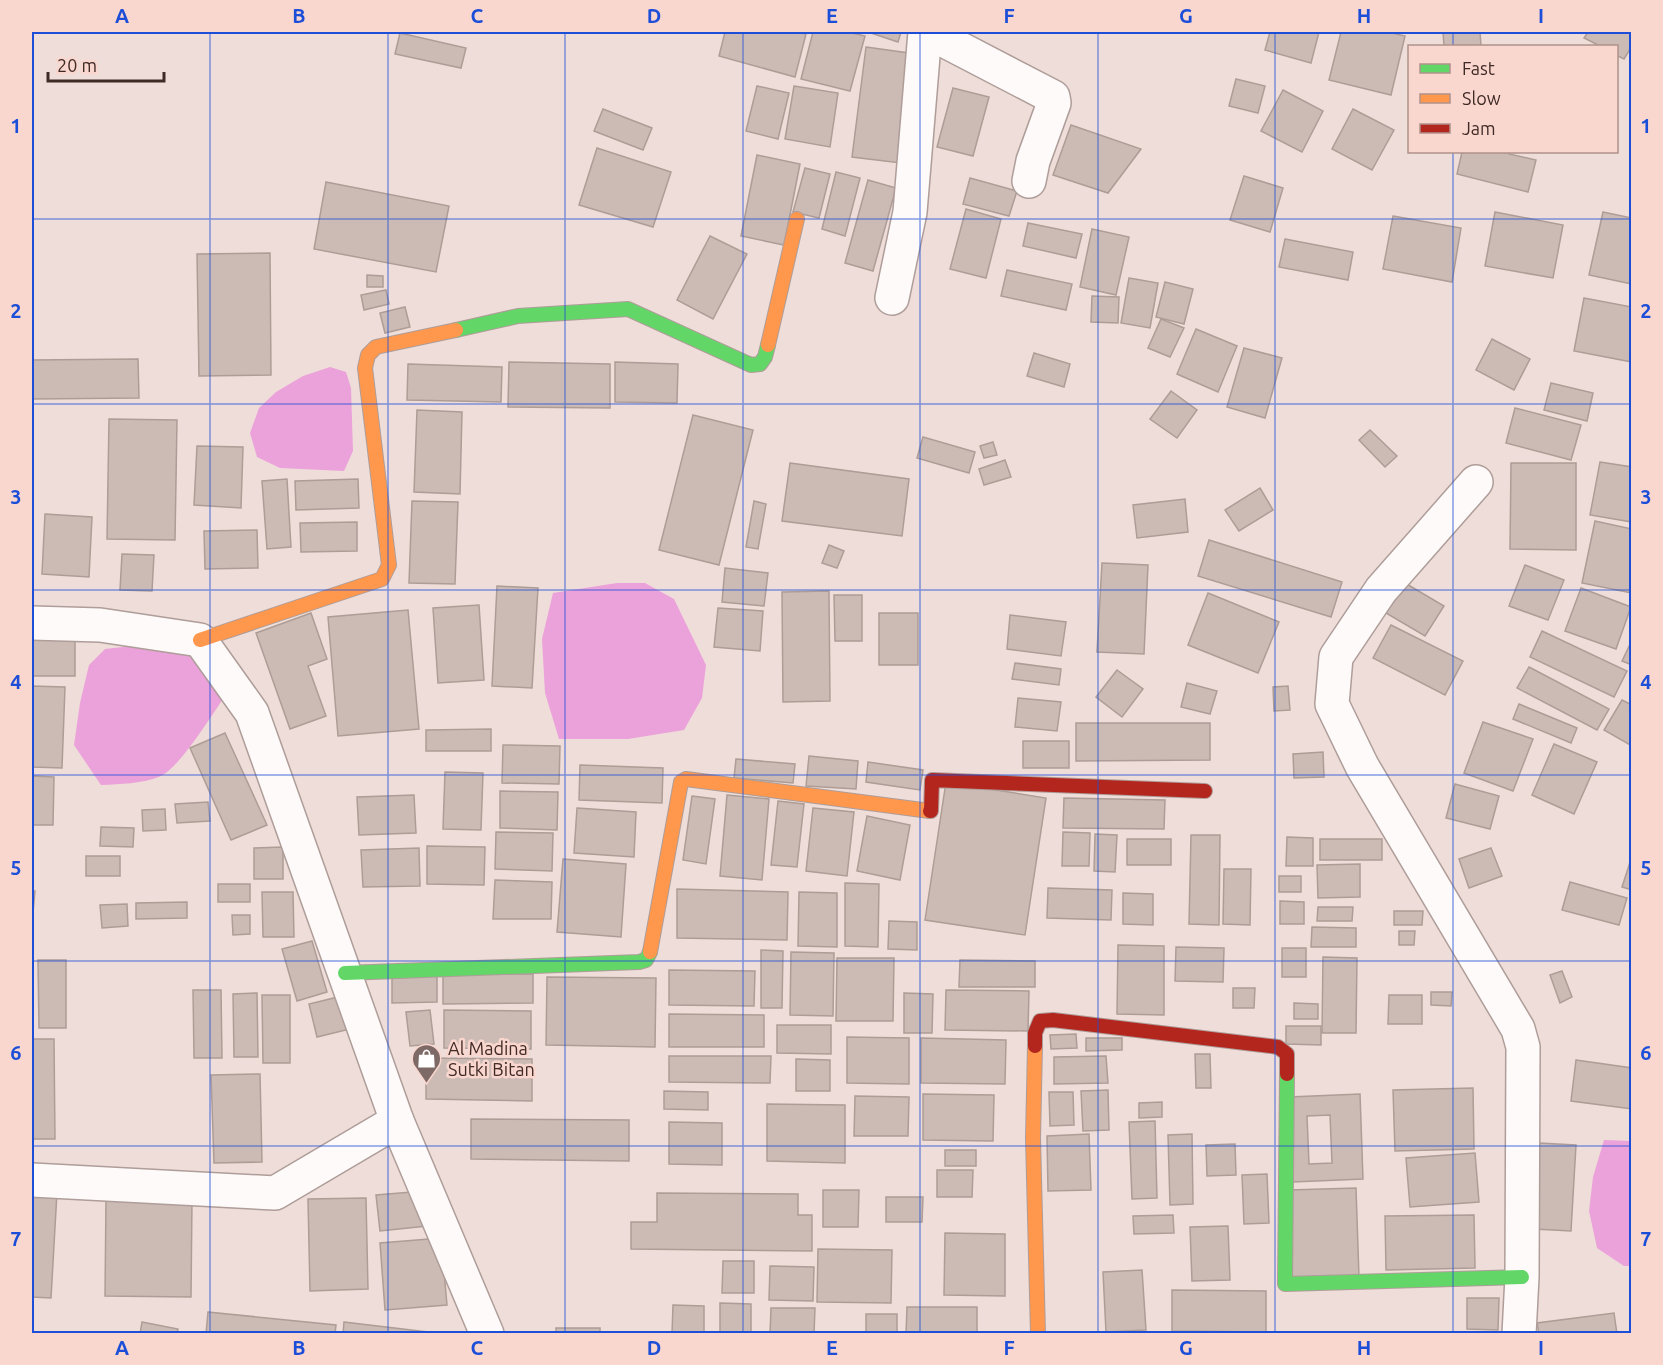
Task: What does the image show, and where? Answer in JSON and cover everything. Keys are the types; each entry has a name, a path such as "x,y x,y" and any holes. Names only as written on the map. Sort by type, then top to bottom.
{"street":[{"path":"892,298 910,212 927,32 1053,97 1054,103 1029,181"},
{"path":"32,623 100,625 200,640 382,579 389,565 365,368 368,355 376,347 519,316 628,309 751,365 760,364 765,357 797,219"},
{"path":"1476,482 1382,590 1336,657 1332,704 1362,766 1518,1029 1523,1047 1522,1277 1519,1334"},
{"path":"200,640 252,712 397,1121 487,1334"},
{"path":"345,972 646,960 650,952 681,782 686,779 931,811 932,780 1204,791"},
{"path":"1038,1334 1033,1138 1035,1033 1040,1021 1046,1020 1278,1047 1287,1054 1285,1284 1522,1277"},
{"path":"32,1180 275,1193 397,1121"}],"shaded area":[{"path":"330,367 346,372 351,388 353,451 344,471 280,468 257,457 250,433 259,408 276,392 303,376"},
{"path":"617,583 645,583 674,599 706,665 702,698 684,730 628,739 559,739 545,693 542,639 553,593"},
{"path":"158,643 189,649 227,693 178,762 161,776 146,781 101,785 74,745 80,703 89,665 105,649"},
{"path":"1604,1140 1631,1141 1631,1266 1624,1266 1597,1248 1589,1211 1593,1177"}],"building":[{"path":"725,32 798,32 806,34 795,77 719,56"},
{"path":"813,32 848,32 865,36 850,91 801,79"},
{"path":"868,32 901,32 898,42"},
{"path":"1270,32 1319,32 1311,63 1265,50"},
{"path":"1341,32 1388,32 1405,36 1391,95 1329,80"},
{"path":"1443,32 1480,32 1481,45 1444,45"},
{"path":"1588,32 1632,32 1632,46 1624,59 1618,56 1618,45 1598,45 1584,38"},
{"path":"400,33 466,48 461,68 395,54"},
{"path":"866,47 916,54 901,163 852,157"},
{"path":"1236,79 1265,86 1258,113 1229,106"},
{"path":"757,86 789,93 778,139 746,131"},
{"path":"794,86 838,93 830,147 785,139"},
{"path":"953,88 989,97 973,156 937,147"},
{"path":"1283,90 1323,111 1302,152 1261,131"},
{"path":"603,109 652,128 643,150 594,131"},
{"path":"1353,109 1394,130 1372,170 1332,149"},
{"path":"1071,125 1141,149 1108,193 1053,175"},
{"path":"597,148 671,172 653,227 579,205"},
{"path":"1462,153 1509,153 1536,160 1528,192 1457,174"},
{"path":"757,155 800,164 784,245 741,236"},
{"path":"805,168 830,174 819,218 793,212"},
{"path":"836,172 860,178 845,236 822,229"},
{"path":"1244,176 1283,188 1270,232 1230,220"},
{"path":"970,178 1017,191 1009,216 963,204"},
{"path":"868,180 896,188 873,271 845,263"},
{"path":"326,182 449,206 436,272 314,249"},
{"path":"966,209 1001,219 986,278 950,269"},
{"path":"1495,212 1563,225 1553,278 1485,266"},
{"path":"1603,212 1632,218 1632,284 1589,275"},
{"path":"1393,216 1461,228 1452,282 1383,269"},
{"path":"1028,223 1082,234 1076,258 1023,246"},
{"path":"1092,229 1129,237 1116,295 1080,287"},
{"path":"710,236 747,254 713,319 677,300"},
{"path":"1285,239 1353,252 1348,280 1279,267"},
{"path":"270,253 271,375 199,376 197,254"},
{"path":"1007,270 1072,284 1066,310 1001,296"},
{"path":"367,275 383,276 383,287 367,287"},
{"path":"1129,278 1158,283 1150,328 1121,323"},
{"path":"1165,282 1193,289 1184,324 1156,317"},
{"path":"386,290 389,304 364,310 361,295"},
{"path":"1092,296 1119,297 1118,323 1091,322"},
{"path":"1584,298 1632,307 1632,362 1574,351"},
{"path":"405,307 410,327 385,333 380,313"},
{"path":"1161,319 1184,328 1170,357 1148,348"},
{"path":"1196,329 1237,346 1218,392 1177,374"},
{"path":"1492,339 1530,359 1514,390 1476,370"},
{"path":"1244,348 1282,358 1265,418 1227,407"},
{"path":"1034,353 1070,364 1064,387 1027,376"},
{"path":"138,359 139,398 33,399 32,360"},
{"path":"509,362 610,364 610,408 508,407"},
{"path":"615,362 678,364 677,403 615,402"},
{"path":"408,364 502,367 501,402 407,400"},
{"path":"1551,383 1593,393 1587,421 1544,410"},
{"path":"1171,391 1197,410 1177,438 1150,419"},
{"path":"1515,408 1581,425 1571,460 1506,443"},
{"path":"417,410 462,412 460,494 414,492"},
{"path":"693,415 753,430 719,565 659,550"},
{"path":"109,419 177,420 175,540 107,539"},
{"path":"1370,430 1397,456 1385,467 1359,440"},
{"path":"923,437 975,452 969,473 917,458"},
{"path":"993,442 997,455 984,458 980,446"},
{"path":"197,446 243,447 241,508 194,505"},
{"path":"1005,460 1011,477 984,485 979,469"},
{"path":"1600,462 1632,467 1632,522 1590,515"},
{"path":"790,463 909,479 902,536 782,521"},
{"path":"1511,463 1576,463 1576,550 1510,549"},
{"path":"287,479 291,547 267,549 262,481"},
{"path":"358,479 359,508 296,510 295,481"},
{"path":"1260,488 1273,510 1239,531 1225,510"},
{"path":"1185,499 1188,532 1137,538 1133,505"},
{"path":"412,501 458,502 455,584 409,583"},
{"path":"754,501 766,504 758,549 746,547"},
{"path":"45,514 92,517 89,577 42,574"},
{"path":"1595,521 1632,529 1632,593 1582,583"},
{"path":"357,522 357,551 301,552 300,523"},
{"path":"257,530 258,568 205,569 204,531"},
{"path":"1209,540 1342,582 1331,617 1198,576"},
{"path":"829,545 844,551 837,568 822,563"},
{"path":"122,554 154,555 152,591 120,590"},
{"path":"1102,563 1148,565 1144,654 1097,652"},
{"path":"1525,565 1564,580 1548,620 1509,606"},
{"path":"725,568 768,573 764,606 722,602"},
{"path":"1405,583 1444,606 1425,636 1386,613"},
{"path":"497,586 538,588 532,688 492,686"},
{"path":"1581,588 1631,607 1616,649 1565,631"},
{"path":"829,591 830,701 783,702 782,592"},
{"path":"1208,593 1279,622 1258,673 1188,645"},
{"path":"834,595 862,595 862,641 835,641"},
{"path":"479,605 484,680 438,683 433,608"},
{"path":"718,608 763,611 760,651 714,647"},
{"path":"408,610 419,729 338,736 328,617"},
{"path":"311,613 327,659 308,666 326,716 290,729 256,633"},
{"path":"879,613 918,613 918,665 879,665"},
{"path":"1010,615 1066,622 1061,656 1007,649"},
{"path":"1391,625 1463,661 1445,695 1373,658"},
{"path":"1542,631 1627,671 1614,697 1530,657"},
{"path":"32,636 75,636 75,676 32,676"},
{"path":"1632,640 1632,665 1622,661"},
{"path":"1015,663 1061,669 1059,685 1012,679"},
{"path":"1529,667 1609,709 1597,730 1517,688"},
{"path":"1117,670 1143,689 1122,717 1096,697"},
{"path":"1187,683 1217,691 1210,714 1181,707"},
{"path":"32,686 65,687 62,768 32,767"},
{"path":"1288,686 1290,710 1274,711 1273,687"},
{"path":"1018,698 1061,702 1057,731 1015,727"},
{"path":"1622,700 1632,705 1632,746 1604,730"},
{"path":"1519,704 1577,728 1571,743 1513,719"},
{"path":"1483,722 1533,739 1513,791 1464,773"},
{"path":"1076,723 1210,723 1210,760 1076,761"},
{"path":"491,729 491,751 426,751 426,730"},
{"path":"225,733 267,825 231,840 190,748"},
{"path":"1023,741 1069,741 1069,768 1023,768"},
{"path":"1554,744 1597,762 1574,814 1532,795"},
{"path":"503,745 560,746 559,784 502,783"},
{"path":"1323,752 1324,777 1294,778 1293,754"},
{"path":"809,756 858,761 856,789 806,786"},
{"path":"736,759 795,764 793,783 734,778"},
{"path":"868,762 923,770 920,790 866,782"},
{"path":"580,765 663,768 662,803 579,800"},
{"path":"445,772 483,773 481,830 443,829"},
{"path":"32,776 54,777 53,825 32,825"},
{"path":"946,782 1046,798 1025,935 925,920"},
{"path":"1455,784 1499,796 1490,829 1446,818"},
{"path":"500,791 558,792 557,830 500,828"},
{"path":"414,795 416,833 359,835 357,797"},
{"path":"727,795 769,799 762,880 720,876"},
{"path":"692,796 715,799 706,864 683,860"},
{"path":"1064,798 1165,800 1164,829 1063,828"},
{"path":"778,801 804,804 797,867 771,865"},
{"path":"208,802 210,821 177,823 175,804"},
{"path":"577,808 636,812 634,857 574,853"},
{"path":"813,808 854,812 847,876 806,871"},
{"path":"165,809 166,830 143,831 142,810"},
{"path":"867,816 910,825 900,880 857,871"},
{"path":"101,827 134,828 133,847 100,846"},
{"path":"496,832 553,833 552,871 495,869"},
{"path":"1063,832 1090,833 1089,866 1062,866"},
{"path":"1095,834 1117,835 1115,872 1094,871"},
{"path":"1191,835 1220,835 1219,925 1189,924"},
{"path":"1287,837 1313,838 1313,866 1286,866"},
{"path":"1127,839 1171,839 1171,865 1127,865"},
{"path":"1320,839 1382,839 1382,860 1320,860"},
{"path":"427,846 485,847 484,885 427,884"},
{"path":"283,847 283,879 254,879 254,848"},
{"path":"419,848 420,886 363,887 361,850"},
{"path":"1491,848 1502,876 1469,888 1459,859"},
{"path":"86,856 120,856 120,876 86,876"},
{"path":"1632,856 1632,890 1622,887"},
{"path":"563,859 626,864 621,937 557,932"},
{"path":"1360,864 1360,897 1318,898 1317,865"},
{"path":"1224,869 1251,869 1250,925 1223,924"},
{"path":"1279,876 1301,876 1301,892 1279,892"},
{"path":"495,880 552,882 551,919 493,919"},
{"path":"1570,882 1627,898 1619,925 1562,910"},
{"path":"845,883 879,884 878,947 845,946"},
{"path":"218,884 250,884 250,902 218,902"},
{"path":"1048,888 1112,890 1111,920 1047,918"},
{"path":"677,889 788,892 787,940 677,938"},
{"path":"32,891 35,891 32,923"},
{"path":"262,892 293,892 294,937 263,937"},
{"path":"799,892 837,893 837,947 798,946"},
{"path":"1123,893 1153,894 1153,925 1123,924"},
{"path":"1280,901 1304,902 1304,924 1280,924"},
{"path":"187,902 187,918 136,919 136,903"},
{"path":"127,904 128,926 102,928 100,905"},
{"path":"1318,907 1353,907 1352,921 1317,921"},
{"path":"1394,911 1423,911 1422,925 1394,925"},
{"path":"232,915 250,915 250,934 233,935"},
{"path":"889,921 917,922 917,950 888,949"},
{"path":"1312,927 1356,928 1356,947 1311,947"},
{"path":"1399,931 1415,931 1414,945 1399,945"},
{"path":"312,941 327,992 297,1001 282,949"},
{"path":"1118,945 1164,946 1164,1015 1117,1014"},
{"path":"1176,947 1224,948 1223,982 1175,981"},
{"path":"1282,948 1306,948 1306,977 1282,977"},
{"path":"761,950 783,951 782,1008 761,1008"},
{"path":"791,952 834,953 833,1016 790,1015"},
{"path":"1323,957 1357,958 1356,1033 1322,1033"},
{"path":"837,958 894,958 893,1021 836,1021"},
{"path":"38,960 66,960 66,1028 39,1028"},
{"path":"960,960 1035,961 1035,987 959,987"},
{"path":"669,970 755,971 754,1006 669,1005"},
{"path":"1562,971 1572,997 1560,1003 1550,975"},
{"path":"392,973 437,973 437,1002 392,1003"},
{"path":"443,974 533,974 533,1003 443,1004"},
{"path":"547,977 656,978 655,1047 546,1045"},
{"path":"1233,988 1255,988 1254,1008 1233,1008"},
{"path":"193,990 221,990 222,1058 194,1058"},
{"path":"946,990 1029,991 1028,1031 945,1030"},
{"path":"1431,992 1452,992 1451,1006 1431,1005"},
{"path":"257,993 258,1057 234,1057 233,994"},
{"path":"904,993 933,994 932,1033 904,1033"},
{"path":"262,995 290,995 290,1063 263,1063"},
{"path":"1389,995 1422,995 1422,1024 1388,1024"},
{"path":"342,996 350,1029 317,1037 309,1004"},
{"path":"1294,1003 1318,1004 1318,1019 1294,1019"},
{"path":"430,1010 434,1044 410,1046 406,1012"},
{"path":"444,1010 531,1011 531,1049 444,1048"},
{"path":"669,1014 764,1015 764,1047 669,1047"},
{"path":"777,1025 831,1025 831,1054 777,1053"},
{"path":"1286,1026 1321,1026 1321,1045 1286,1044"},
{"path":"1076,1034 1077,1048 1051,1049 1050,1035"},
{"path":"847,1037 909,1038 909,1084 847,1083"},
{"path":"921,1038 1006,1040 1005,1084 921,1083"},
{"path":"1086,1038 1122,1038 1122,1050 1086,1051"},
{"path":"32,1039 54,1039 55,1139 32,1139"},
{"path":"1195,1054 1210,1054 1211,1088 1196,1088"},
{"path":"669,1056 771,1056 770,1083 669,1082"},
{"path":"1106,1056 1108,1083 1054,1084 1054,1057"},
{"path":"426,1058 532,1059 532,1101 426,1099"},
{"path":"796,1059 830,1060 830,1091 796,1091"},
{"path":"1576,1060 1632,1068 1632,1109 1571,1101"},
{"path":"260,1074 262,1162 214,1163 211,1075"},
{"path":"1473,1088 1474,1149 1395,1151 1393,1090"},
{"path":"1108,1090 1109,1130 1083,1131 1081,1091"},
{"path":"664,1091 708,1092 708,1110 664,1109"},
{"path":"1049,1092 1073,1092 1074,1125 1050,1126"},
{"path":"923,1094 994,1095 993,1141 923,1140"},
{"path":"1360,1094 1363,1179 1293,1182 1289,1097","holes":["1330,1115 1332,1163 1309,1164 1307,1116"]},
{"path":"855,1096 909,1097 908,1136 854,1136"},
{"path":"1162,1102 1162,1117 1139,1118 1139,1103"},
{"path":"767,1104 845,1105 845,1163 767,1161"},
{"path":"471,1119 629,1120 629,1161 471,1159"},
{"path":"1155,1121 1157,1198 1132,1199 1129,1122"},
{"path":"669,1122 722,1123 722,1165 669,1164"},
{"path":"1089,1134 1091,1190 1048,1191 1047,1136"},
{"path":"1192,1134 1193,1204 1170,1205 1168,1135"},
{"path":"1539,1143 1576,1145 1571,1231 1534,1229"},
{"path":"1235,1144 1236,1175 1207,1176 1206,1145"},
{"path":"945,1150 976,1150 976,1166 945,1166"},
{"path":"1475,1153 1479,1202 1410,1207 1406,1158"},
{"path":"937,1170 973,1170 972,1197 937,1197"},
{"path":"1267,1174 1269,1223 1244,1224 1242,1175"},
{"path":"1356,1188 1359,1277 1292,1279 1289,1190"},
{"path":"823,1190 859,1190 858,1227 823,1227"},
{"path":"32,1191 57,1192 51,1298 32,1297"},
{"path":"424,1191 427,1226 380,1231 376,1195"},
{"path":"657,1193 798,1194 798,1215 812,1215 812,1251 631,1249 631,1222 657,1222"},
{"path":"886,1197 923,1197 922,1222 886,1222"},
{"path":"366,1198 368,1289 310,1291 308,1199"},
{"path":"106,1199 192,1200 191,1297 105,1296"},
{"path":"1173,1215 1174,1233 1134,1234 1133,1216"},
{"path":"1474,1215 1475,1268 1386,1270 1385,1216"},
{"path":"1228,1226 1230,1280 1192,1281 1190,1227"},
{"path":"945,1233 1005,1234 1005,1296 944,1295"},
{"path":"441,1238 447,1305 385,1310 380,1243"},
{"path":"818,1249 892,1250 891,1303 817,1302"},
{"path":"723,1261 754,1261 754,1293 722,1293"},
{"path":"770,1266 814,1267 813,1301 769,1300"},
{"path":"1142,1270 1146,1330 1106,1332 1103,1272"},
{"path":"1172,1290 1266,1291 1266,1332 1172,1331"},
{"path":"1467,1298 1499,1298 1498,1330 1467,1329"},
{"path":"720,1303 751,1304 751,1334 720,1334"},
{"path":"673,1305 704,1306 704,1334 672,1334"},
{"path":"907,1307 977,1307 977,1334 906,1334"},
{"path":"771,1308 815,1308 814,1334 770,1334"},
{"path":"208,1312 336,1325 335,1334 206,1334"},
{"path":"1614,1313 1617,1334 1539,1334 1537,1323"},
{"path":"866,1314 897,1314 897,1334 866,1334"},
{"path":"142,1322 178,1329 177,1334 140,1334"},
{"path":"344,1322 436,1333 436,1334 343,1334"},
{"path":"556,1328 600,1328 600,1334 556,1334"}],"traffic: fast":[{"path":"456,330 518,316 628,309 751,365 760,364 765,357 768,345"},
{"path":"345,973 639,962 646,960 650,952"},
{"path":"1287,1074 1285,1284 1522,1277"}],"traffic: slow":[{"path":"768,345 797,219"},
{"path":"200,640 382,579 389,565 365,368 368,355 376,347 456,330"},
{"path":"650,952 681,782 686,779 930,811"},
{"path":"1035,1046 1033,1138 1038,1334"}],"traffic: jam":[{"path":"930,811 932,780 1205,791"},
{"path":"1035,1046 1035,1033 1040,1021 1053,1020 1278,1047 1287,1054 1287,1074"}],"place":[{"name":"Al Madina Sutki Bitan","path":"427,1084"}]}
